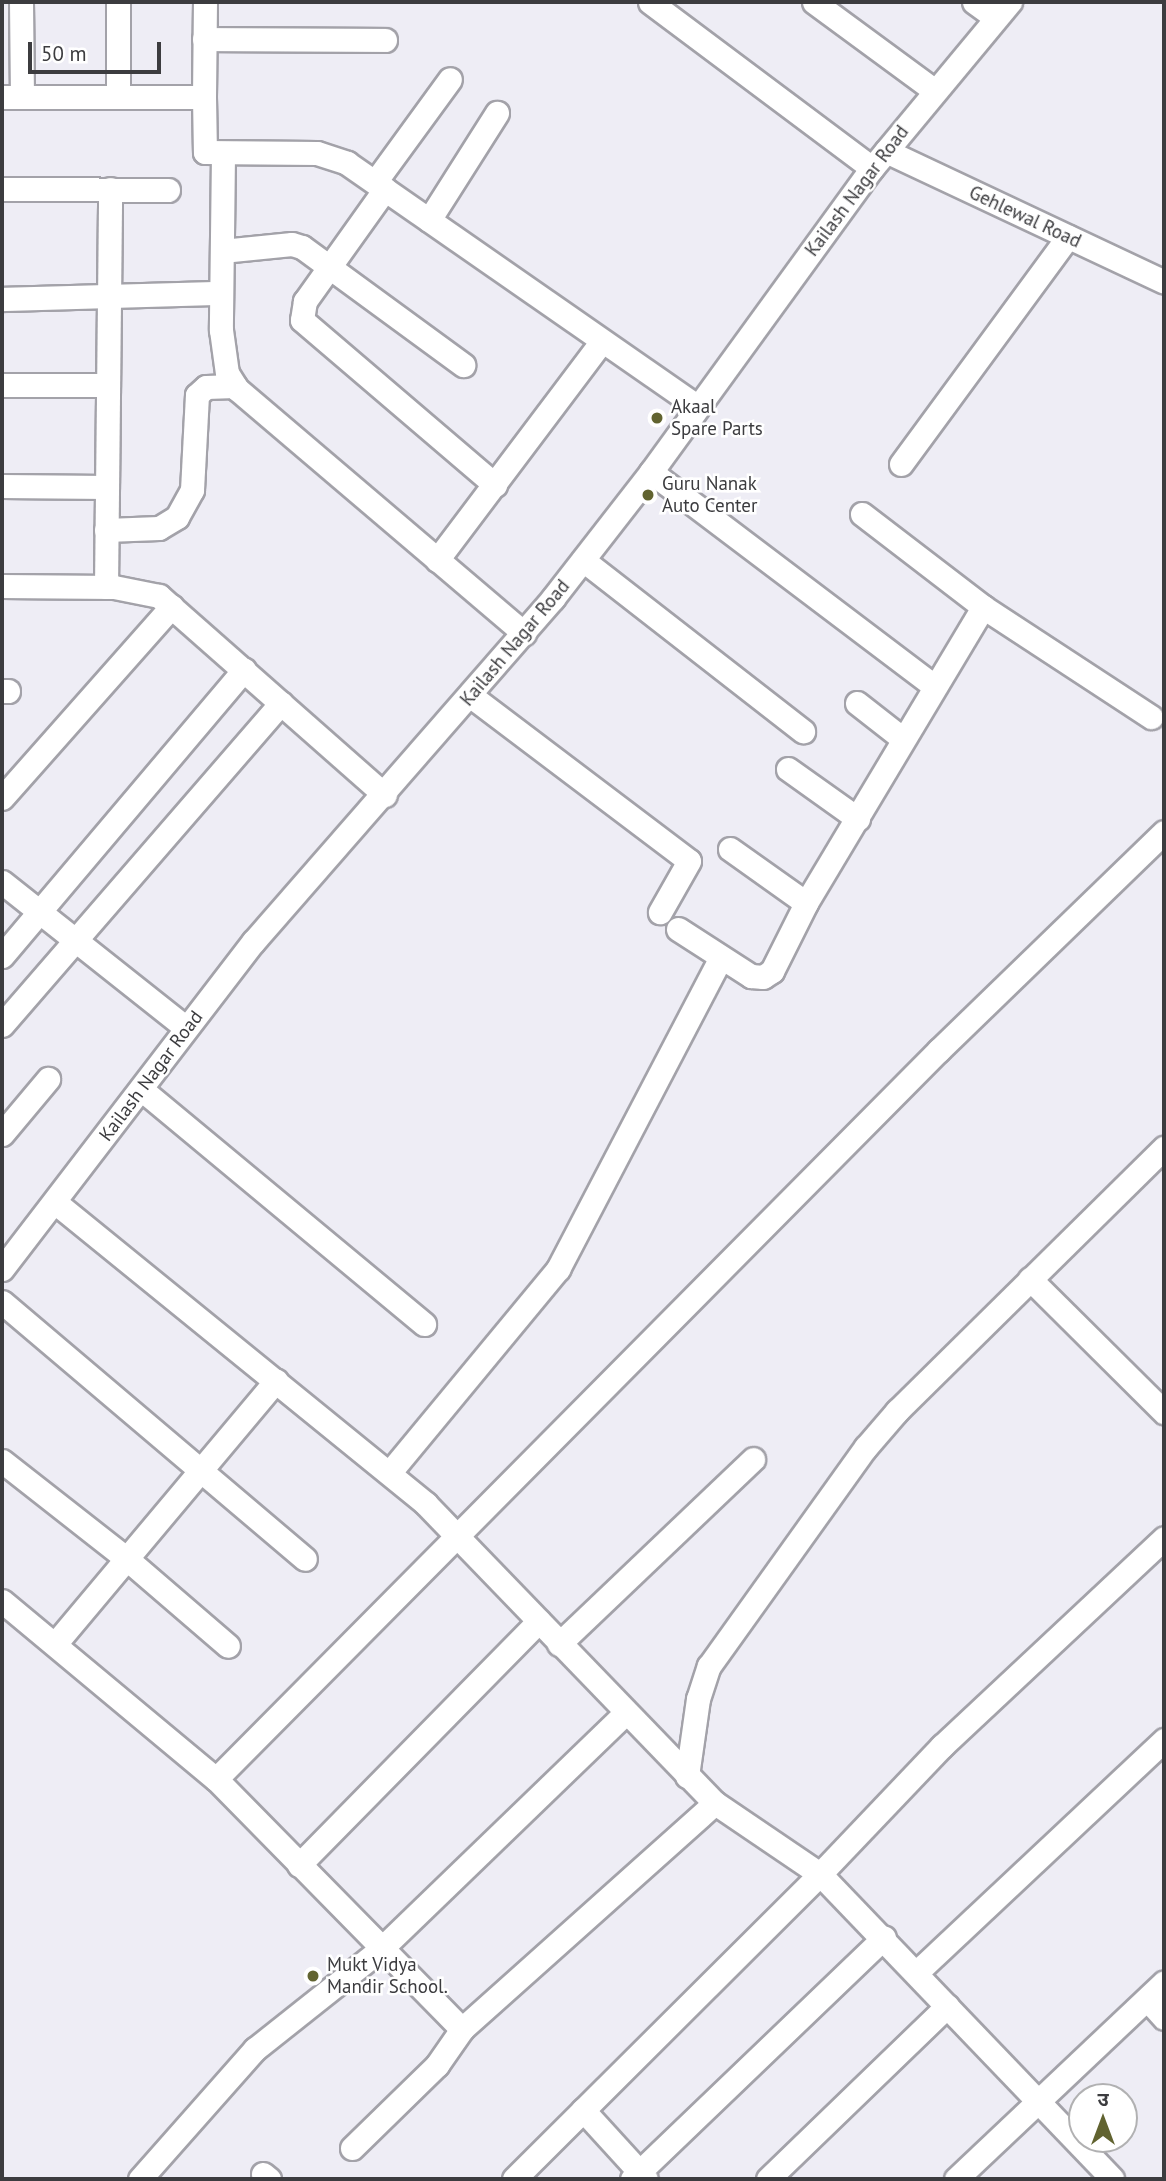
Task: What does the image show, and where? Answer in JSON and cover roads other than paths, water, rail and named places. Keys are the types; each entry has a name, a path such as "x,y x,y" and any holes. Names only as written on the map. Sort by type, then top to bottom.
{"street":[{"path":"21,2 12,97 204,97"},
{"path":"118,2 118,96"},
{"path":"205,2 204,148 208,153 333,156 696,407"},
{"name":"Gehlewal Road","path":"650,2 879,159 1068,237 1164,282"},
{"path":"814,2 934,90"},
{"path":"974,2 1002,10"},
{"name":"Kailash Nagar Road","path":"2,1269 56,1203 254,941 471,696 583,560 652,472 696,407 879,159 1002,10"},
{"path":"204,39 385,40"},
{"path":"450,79 331,267 305,301 302,320 495,485"},
{"path":"429,220 497,113"},
{"path":"223,154 223,355 235,386 524,633"},
{"path":"2,189 168,190"},
{"path":"106,587 110,189"},
{"path":"901,464 1068,237"},
{"path":"222,251 292,244 331,267 463,365"},
{"path":"2,299 221,293"},
{"path":"438,560 602,341"},
{"path":"2,385 107,384"},
{"path":"106,530 159,527 177,517 192,490 197,395 206,387 235,386"},
{"path":"652,472 933,685"},
{"path":"2,486 107,487"},
{"path":"862,514 983,607 1151,717"},
{"path":"583,560 803,731"},
{"path":"2,586 144,590 172,606 385,795"},
{"path":"2,798 172,606"},
{"path":"678,929 720,959 751,976 763,977 772,971 806,903 858,819 933,685 983,607"},
{"path":"2,956 244,670"},
{"path":"471,696 688,861 660,912"},
{"path":"2,1025 281,703"},
{"path":"857,703 902,739"},
{"path":"789,769 858,819"},
{"path":"216,1779 458,1538 939,1050 1164,831"},
{"path":"730,849 806,903"},
{"path":"2,881 186,1028"},
{"path":"390,1472 558,1269 720,959"},
{"path":"2,1135 48,1079"},
{"path":"141,1089 424,1324"},
{"path":"687,1776 698,1699 722,1643 897,1410 1164,1148"},
{"path":"56,1203 390,1472 539,1621 624,1714 715,1803 820,1874 884,1937 1112,2179"},
{"path":"1030,1279 1164,1412"},
{"path":"2,1302 304,1559"},
{"path":"55,1644 276,1381"},
{"path":"559,1644 753,1459"},
{"path":"2,1461 127,1559 228,1646"},
{"path":"514,2179 820,1874 942,1746 1164,1538"},
{"path":"2,1601 216,1779 462,2029"},
{"path":"299,1865 539,1621"},
{"path":"140,2179 255,2049 381,1949 624,1714"},
{"path":"917,1972 1164,1740"},
{"path":"352,2148 437,2065 462,2029 715,1803"},
{"path":"583,2110 639,2177 884,1937"},
{"path":"957,2179 1037,2099 1164,1982"},
{"path":"1147,1999 1164,2018"},
{"path":"768,2179 947,2006"}],"place":[{"name":"Akaal Spare Parts","path":"657,418"},
{"name":"Guru Nanak Auto Center","path":"648,495"},
{"name":"Mukt Vidya Mandir School.","path":"313,1976"}]}
